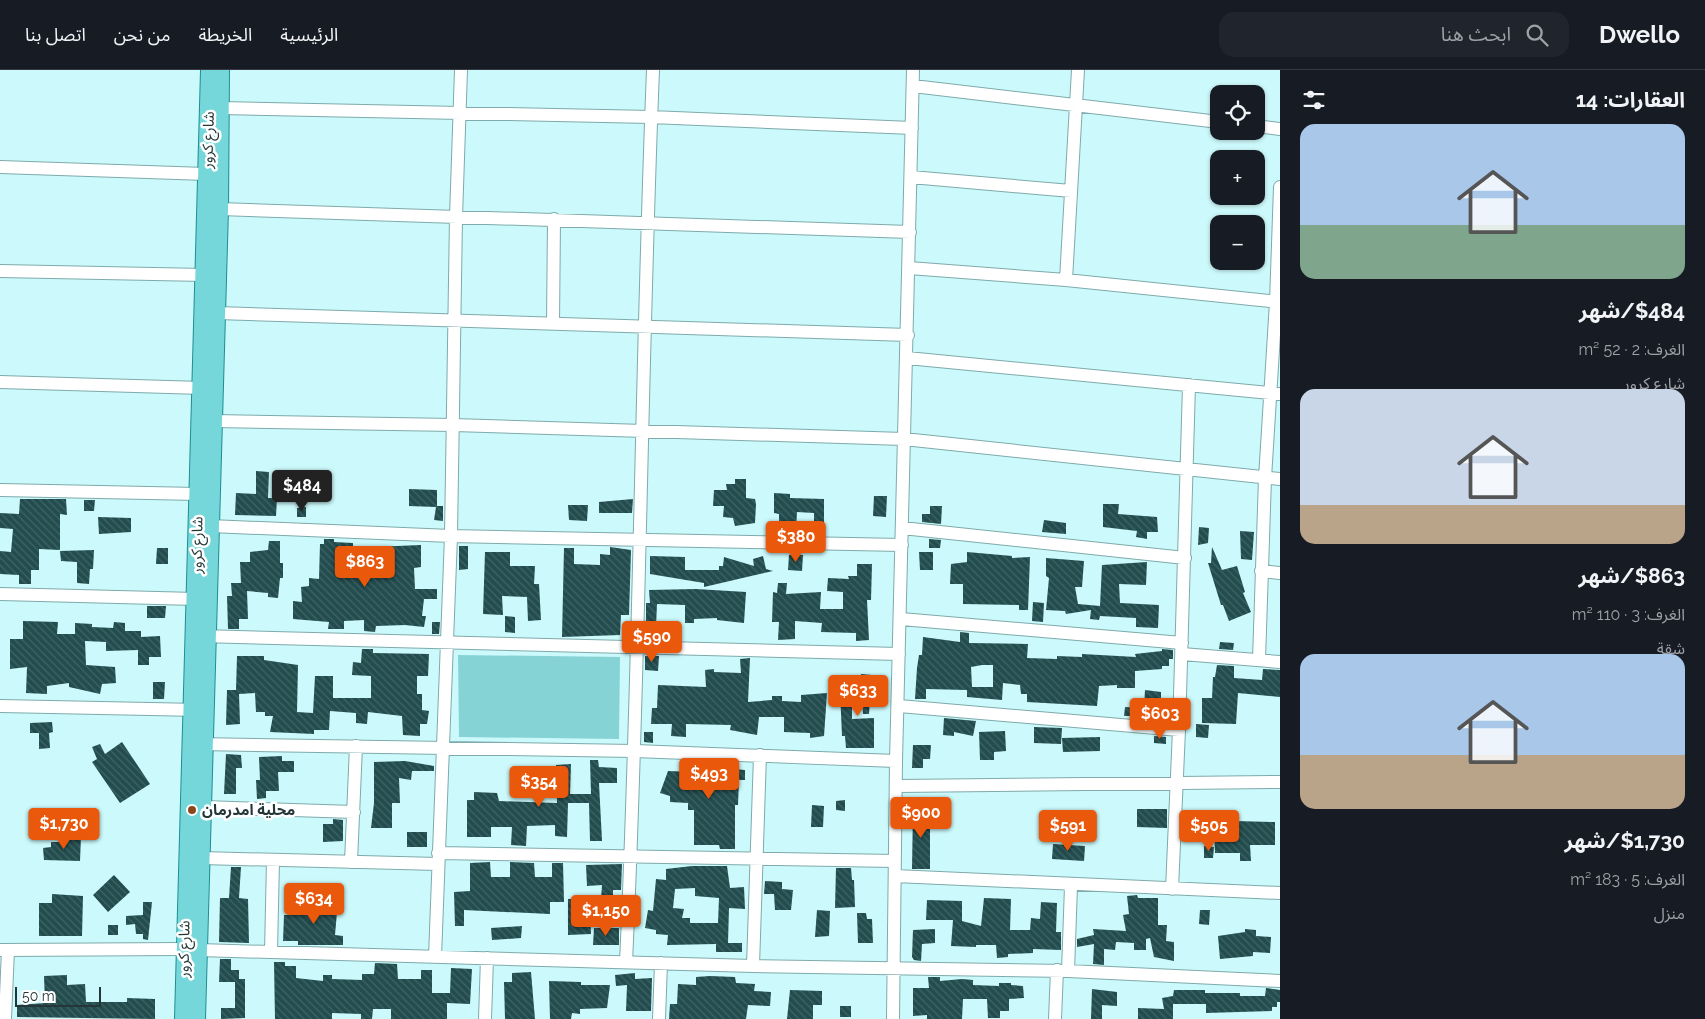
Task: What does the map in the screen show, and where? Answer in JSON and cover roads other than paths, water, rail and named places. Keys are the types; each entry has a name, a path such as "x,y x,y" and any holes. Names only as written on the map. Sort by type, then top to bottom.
{"main road":[{"name":"شارع كرور","path":"201,636 196,598 210,70"},
{"name":"شارع كرور","path":"197,1019 192,949 201,636 210,526 220,209 221,70"},
{"name":"شارع كرور","path":"183,1019 201,858 195,839 203,806 198,744"}],"street":[{"path":"435,957 451,536 456,321 456,217 461,70"},
{"path":"626,962 635,752 644,327 653,70"},
{"path":"893,1019 896,761 910,268 913,70"},
{"path":"1066,280 1078,70"},
{"path":"913,86 1210,121"},
{"path":"221,108 651,117 912,128"},
{"path":"1265,127 1280,129"},
{"path":"0,167 206,174"},
{"path":"911,177 1070,191"},
{"path":"1259,660 1265,478 1274,394 1280,187"},
{"path":"220,209 910,232"},
{"path":"553,324 554,219"},
{"path":"910,268 1066,280 1278,302"},
{"path":"0,271 205,275"},
{"path":"217,313 908,334"},
{"path":"907,358 1274,394"},
{"path":"0,382 202,388"},
{"path":"1172,889 1180,730 1189,385"},
{"path":"213,421 454,425 904,439 1187,471 1280,479"},
{"path":"0,490 198,494"},
{"path":"210,526 451,536 902,545"},
{"path":"902,528 1185,558"},
{"path":"1261,571 1280,573"},
{"path":"0,594 196,598"},
{"path":"901,620 1182,648 1280,662"},
{"path":"201,636 899,654"},
{"path":"0,706 199,710"},
{"path":"899,706 1180,730"},
{"path":"198,744 443,747 760,755 896,761"},
{"path":"351,862 356,746"},
{"path":"753,966 755,860 760,755"},
{"path":"897,786 1280,782"},
{"path":"203,806 354,812"},
{"path":"201,858 351,862 438,858 631,856 755,860 895,861"},
{"path":"271,952 273,860"},
{"path":"895,876 1071,886 1280,893"},
{"path":"1055,1019 1071,886"},
{"path":"5,1019 4,950 192,949 753,966 1062,970 1280,981"},
{"path":"485,1019 487,958"},
{"path":"658,1019 661,963"}],"place":[{"name":"محلية امدرمان","path":"192,810"}]}
